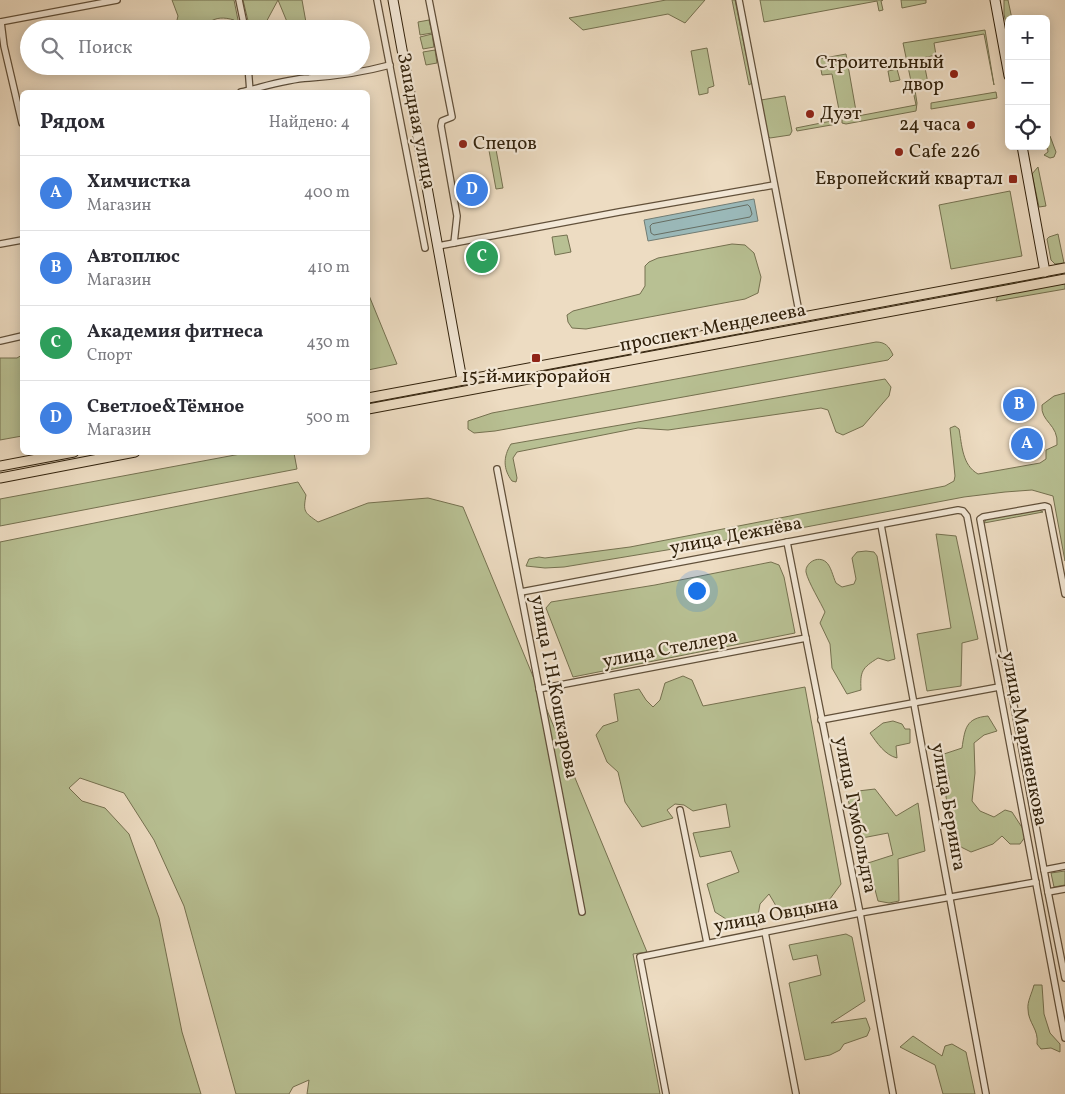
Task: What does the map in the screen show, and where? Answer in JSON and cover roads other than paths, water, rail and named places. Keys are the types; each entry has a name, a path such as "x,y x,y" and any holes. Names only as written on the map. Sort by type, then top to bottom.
{"main road":[{"path":"393,0 462,380"},
{"path":"994,0 1006,60"},
{"path":"1023,150 1047,282"},
{"name":"проспект Менделеева","path":"370,398 1065,268"},
{"name":"проспект Менделеева","path":"370,409 1065,279"},
{"path":"942,291 944,302"},
{"path":"0,466 58,455"},
{"path":"0,478 119,455"}],"street":[{"path":"20,114 0,22 117,0"},
{"path":"239,0 243,20"},
{"name":"Западная улица","path":"378,0 425,248"},
{"path":"429,0 452,116 442,121 441,126 457,216 454,243"},
{"path":"739,0 800,317"},
{"path":"370,71 390,65"},
{"path":"248,75 249,90"},
{"path":"253,90 299,79 337,75"},
{"path":"438,246 774,185"},
{"path":"0,244 20,240"},
{"path":"0,341 20,336"},
{"name":"улица Г.Н.Кошкарова","path":"498,469 582,912"},
{"path":"1065,594 1048,508 1045,506 980,519 1065,978"},
{"name":"улица Дежнёва","path":"521,592 958,510"},
{"name":"улица Мариненкова","path":"958,510 963,511 967,516 1065,1038"},
{"name":"улица Беринга","path":"881,525 948,898 986,1094"},
{"name":"улица Гумбольдта","path":"787,542 820,720 860,913 893,1094"},
{"name":"улица Стеллера","path":"539,689 806,638"},
{"path":"820,720 999,687"},
{"path":"680,810 707,943"},
{"path":"1044,870 1065,866"},
{"name":"улица Овцына","path":"666,1094 640,956 860,913 1036,882"},
{"path":"1048,892 1065,889"},
{"path":"765,932 796,1094"}],"water":[{"path":"754,199 758,221 648,241 644,220"}],"place":[{"name":"Строительный двор","path":"954,74"},
{"name":"Дуэт","path":"810,114"},
{"name":"24 часа","path":"971,125"},
{"name":"Спецов","path":"463,144"},
{"name":"Cafe 226","path":"899,152"},
{"name":"Европейский квартал","path":"1013,179"},
{"name":"Светлое&Тёмное","path":"472,190"},
{"name":"Академия фитнеса","path":"482,257"},
{"name":"15-й микрорайон","path":"536,358"},
{"name":"Автоплюс","path":"1019,405"},
{"name":"Химчистка","path":"1027,444"}]}
